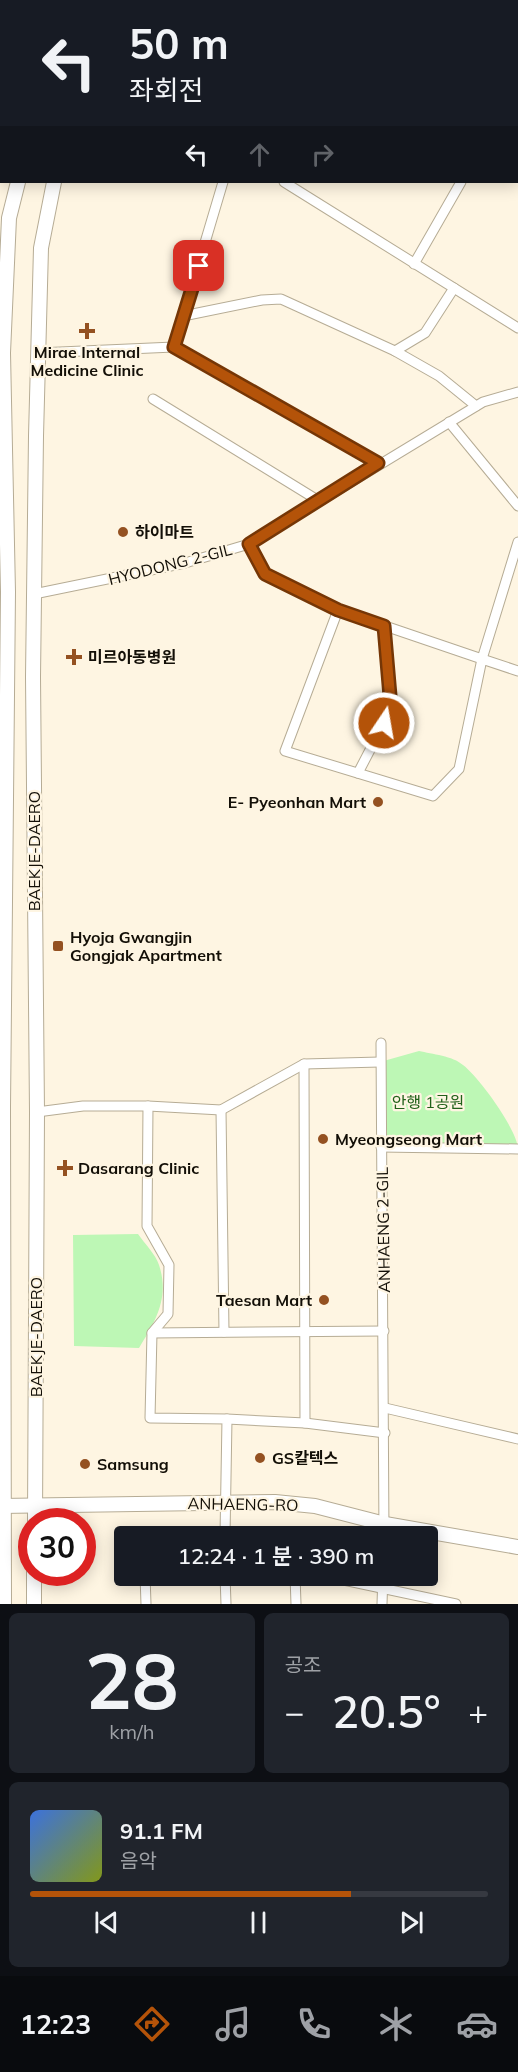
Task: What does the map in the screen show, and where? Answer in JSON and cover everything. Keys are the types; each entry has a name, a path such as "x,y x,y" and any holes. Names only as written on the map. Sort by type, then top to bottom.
{"street":[{"name":"BAEKJE-DAERO","path":"4,1604 2,1506 4,217 18,183"},
{"name":"BAEKJE-DAERO","path":"36,1508 37,1112 34,594 37,353 41,248 54,183"},
{"path":"174,347 224,183"},
{"path":"286,183 518,328"},
{"path":"414,264 459,183"},
{"path":"395,351 425,333 454,288"},
{"path":"183,316 262,300 281,299 395,351 439,376 476,406"},
{"path":"37,353 174,347 378,463"},
{"name":"HYODONG 2-GIL","path":"34,594 185,563 249,544 378,463 476,406 518,392"},
{"path":"153,399 320,501"},
{"path":"449,422 518,506"},
{"path":"338,610 285,751 433,796 459,769 482,659 518,542"},
{"path":"249,544 265,574 338,610 518,671"},
{"path":"4,592 34,594"},
{"path":"358,773 384,723 390,696 384,626"},
{"name":"ANHAENG 2-GIL","path":"381,1043 384,1526"},
{"path":"37,1112 83,1106 148,1106 221,1110 304,1064 380,1062"},
{"path":"304,1064 305,1424"},
{"path":"148,1106 147,1226 169,1265 168,1314 152,1333 150,1418 227,1419 305,1424 385,1433"},
{"path":"221,1110 224,1332"},
{"path":"381,1147 518,1149"},
{"path":"152,1333 384,1331"},
{"path":"385,1408 518,1439"},
{"path":"225,1526 227,1419"},
{"name":"ANHAENG-RO","path":"96,1510 225,1502 275,1502 315,1506 372,1526"},
{"name":"ANHAENG-RO","path":"2,1506 18,1510"},
{"name":"ANHAENG-RO","path":"438,1537 518,1547"},
{"path":"34,1586 34,1604"},
{"path":"146,1586 146,1604"},
{"path":"225,1586 226,1604"},
{"path":"295,1586 296,1604"},
{"path":"378,1586 456,1604"},
{"path":"382,1604 383,1587"}],"green space":[{"name":"안행 1공원","path":"419,1051 454,1059 470,1071 505,1118 512,1130 518,1149 381,1147 380,1062"},
{"path":"138,1234 155,1257 162,1277 162,1299 150,1329 139,1348 74,1346 73,1235"}],"place":[{"name":"Mirae Internal Medicine Clinic","path":"87,331"},
{"name":"하이마트","path":"123,532"},
{"name":"미르아동병원","path":"74,657"},
{"name":"E- Pyeonhan Mart","path":"378,802"},
{"name":"Hyoja Gwangjin Gongjak Apartment","path":"58,946"},
{"name":"Myeongseong Mart","path":"323,1139"},
{"name":"Dasarang Clinic","path":"65,1168"},
{"name":"Taesan Mart","path":"324,1300"},
{"name":"GS칼텍스","path":"260,1458"},
{"name":"Samsung","path":"85,1464"}],"route":[{"path":"199,266 174,347 378,463 249,544 265,574 338,610 384,626 390,696 384,723"}]}
